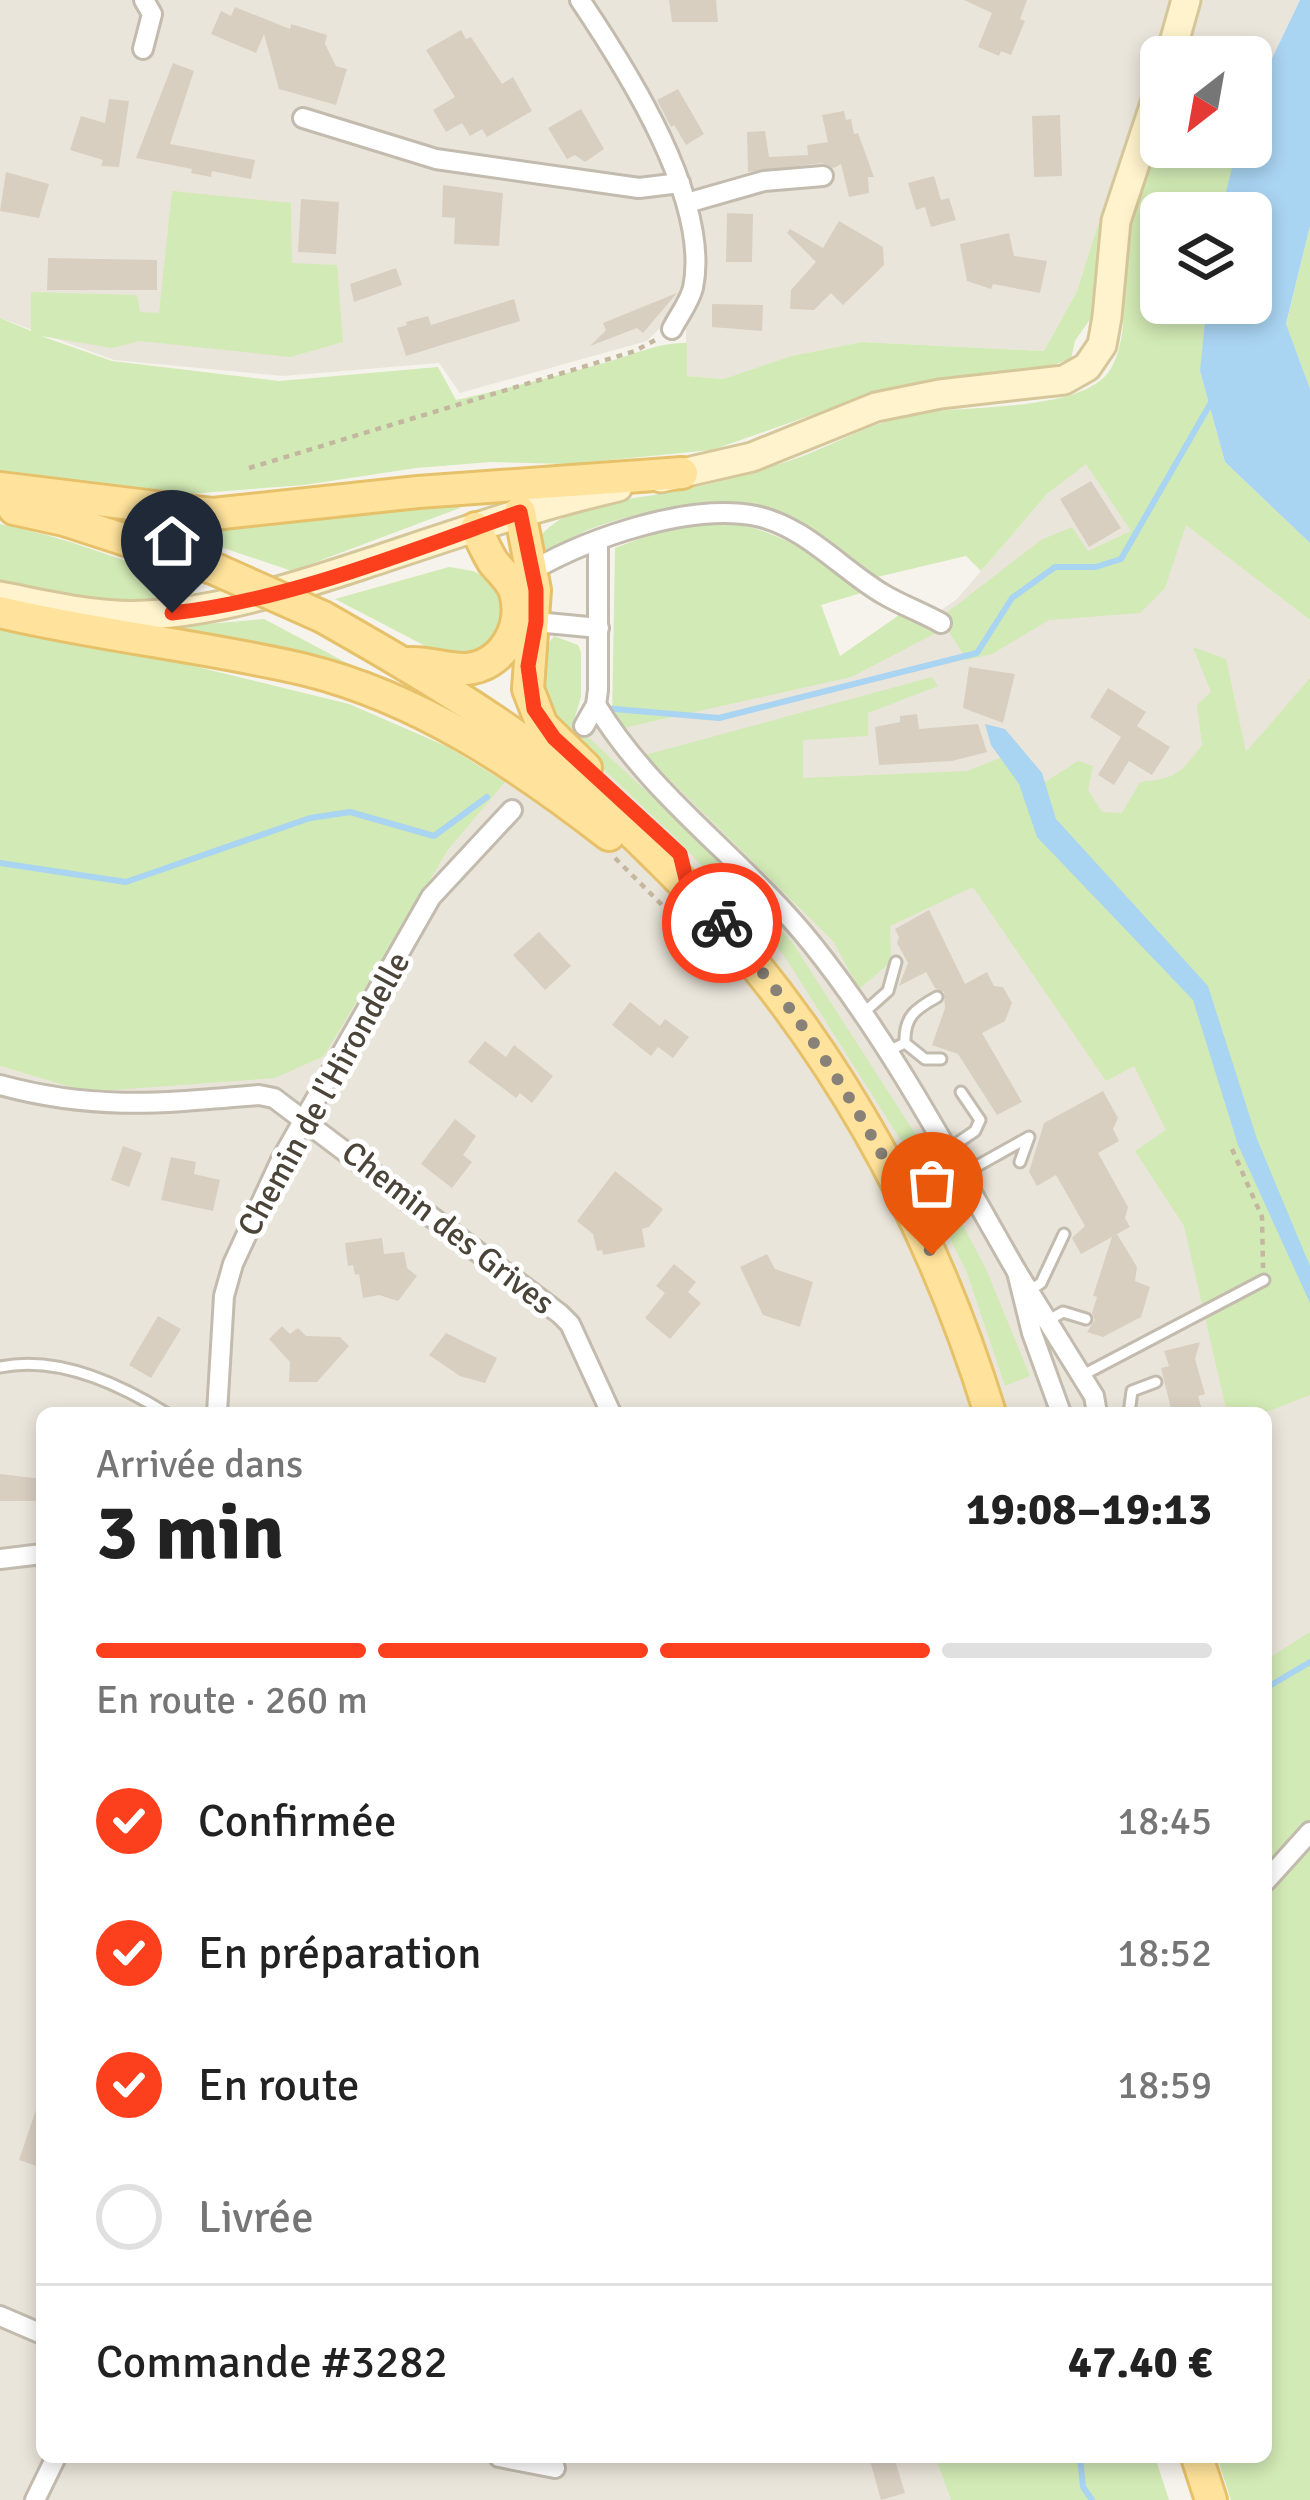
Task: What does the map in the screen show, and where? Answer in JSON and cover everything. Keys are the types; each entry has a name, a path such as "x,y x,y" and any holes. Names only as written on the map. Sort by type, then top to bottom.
{"main road":[{"path":"1175,36 1186,0"},
{"path":"0,596 84,612 141,616 203,610 327,576 520,512 752,457 876,407 940,394 1064,380 1087,367 1102,345 1116,220 1140,148"},
{"path":"0,488 213,514 418,492 682,473"},
{"path":"0,507 64,520 215,569 322,617 404,663 563,770 688,887 773,984 834,1068 932,1255 988,1407"},
{"path":"520,512 528,689 542,725 680,854 688,887"},
{"path":"476,528 490,558 524,579"},
{"path":"0,612 308,671 380,694 470,739 608,834 714,938 834,1068"},
{"path":"404,663 433,662 460,670 484,666 504,652 526,621"},
{"path":"1199,2463 1211,2500"}],"street":[{"path":"143,49 152,14 144,0"},
{"path":"580,0 660,138 687,202 694,282 672,329"},
{"path":"303,118 436,159 639,188 680,183"},
{"path":"687,202 764,181 823,176"},
{"path":"524,579 598,543 673,519 716,513 760,516 839,561 883,595 941,623"},
{"path":"584,726 596,705 598,543"},
{"path":"526,621 599,628"},
{"path":"596,705 628,756 813,945 947,1150 1094,1396 1096,1407"},
{"name":"Chemin de l'Hirondelle","path":"217,1407 220,1320 232,1264 303,1119 430,897 512,811"},
{"name":"Chemin des Grives","path":"0,1085 46,1098 125,1106 260,1094 274,1098 560,1314 570,1324 608,1407"},
{"path":"1017,1272 1032,1333 1059,1407"},
{"path":"0,1559 36,1555"},
{"path":"1272,1874 1310,1832"},
{"path":"0,2317 36,2332"},
{"path":"35,2500 53,2463"},
{"path":"530,2463 555,2468"}],"lane":[{"path":"861,1016 888,991 896,962"},
{"path":"905,1043 907,1019 937,998"},
{"path":"886,1052 905,1043"},
{"path":"905,1043 925,1059 941,1059"},
{"path":"947,1150 975,1131 980,1120 961,1092"},
{"path":"961,1175 1029,1137 1020,1162"},
{"path":"1029,1291 1041,1283 1064,1234"},
{"path":"1082,1376 1264,1280"},
{"path":"1048,1321 1063,1312 1086,1319"},
{"path":"0,1366 53,1364 157,1407"},
{"path":"1130,1407 1132,1391 1156,1382"}],"path":[{"path":"249,468 634,351 672,329"},
{"path":"601,843 709,951"},
{"path":"1232,1149 1262,1217 1264,1280"}],"shaded area":[{"path":"0,0 1300,0 1272,58 1272,36 1140,36 1140,168 1151,168 1137,200 1109,194 1077,291 1044,351 862,342 791,356 723,379 686,376 686,328 672,316 647,341 460,393 439,363 283,376 114,360 0,318"},
{"path":"1122,407 1163,507 1310,620 1310,678 1147,872 1310,1342 1310,1657 1272,1678 1272,1407 36,1407 36,2463 937,2463 951,2500 0,2500 0,1066 87,1092 324,1056 448,850 506,780 623,707 630,722 863,670 861,656 902,637 957,599"}],"green space":[{"path":"1146,168 1244,168 1238,192 1140,192 1140,324 1210,324 1200,371 1225,462 1310,543 1310,620 1186,525 1165,588 1140,613 1049,620 992,654 967,660 940,618 1041,540 1072,527 1088,551 1131,531 1086,464 1048,493 981,571 966,556 873,578 840,554 783,524 709,506 622,519 543,551 539,538 580,510 743,475 909,415 1047,401 1095,384 1110,370 1121,343 1124,268 1141,186"},
{"path":"172,191 291,203 292,263 337,265 343,342 290,357 140,341 112,348 41,336 112,361 279,381 438,367 456,400 677,343 687,343 687,376 723,379 791,356 862,342 1044,351 1077,291 1108,194 1093,315 1075,341 1071,359 1047,367 905,387 712,450 569,464 491,462 416,468 304,485 162,496 0,476 0,318 31,331 31,292 137,295 140,312 159,313"},
{"path":"1310,226 1310,389 1286,325"},
{"path":"457,501 460,508 292,571 152,524 223,522"},
{"path":"724,520 800,547 868,591 821,605 840,656 905,611 938,632 851,677 623,728 612,719 615,548 655,533"},
{"path":"0,524 98,551 193,588 194,593 122,600 0,582"},
{"path":"449,567 491,580 503,604 499,636 477,657 437,652 335,599"},
{"path":"264,619 398,690 137,630"},
{"path":"0,623 349,704 448,747 505,782 448,850 324,1056 275,1078 87,1092 0,1066"},
{"path":"554,636 578,645 581,652 581,697 573,723 686,828 792,942 914,1132 986,1269 1030,1376 1005,1386 967,1273 902,1142 783,954 677,839 559,727 547,698 543,669"},
{"path":"1193,647 1226,659 1246,752 1310,678 1310,1395 1272,1410 1226,1407 1184,1226 1135,1151 1166,1130 1134,1066 1106,1081 973,887 890,926 891,962 859,989 833,941 645,755 932,677 938,686 868,713 868,736 803,740 803,778 967,771 1020,750 1042,773 1042,784 1078,761 1093,766 1088,790 1102,812 1122,813 1140,782 1177,773 1202,745 1197,705 1211,692"},
{"path":"1310,1632 1310,2500 1231,2500 1219,2463 1272,2463 1272,1656"},
{"path":"937,2463 1157,2463 1169,2500 951,2500"}],"water":[{"path":"1300,0 1310,0 1310,226 1286,324 1310,389 1310,543 1225,462 1200,371 1205,324 1272,324 1272,192 1226,192 1232,168 1272,168 1272,58"},
{"path":"985,724 1005,729 1042,773 1056,819 1208,986 1257,1139 1310,1266 1310,1303 1238,1145 1193,1000 1037,837 1019,784 991,745"}],"building":[{"path":"669,0 716,0 718,22 672,22"},
{"path":"964,0 1027,0 1020,19 1025,21 1011,55 1001,51 999,56 978,47 992,13"},
{"path":"235,7 290,29 291,24 327,35 325,44 336,66 347,69 336,105 279,89 264,34 256,53 211,34 221,11 231,16"},
{"path":"461,30 466,39 471,37 502,84 513,77 532,111 487,137 482,129 470,136 462,123 446,132 433,110 455,97 426,50"},
{"path":"173,63 194,71 170,144 255,160 251,179 212,171 211,177 136,158"},
{"path":"678,89 704,134 686,145 657,100"},
{"path":"109,99 129,101 119,167 101,166 103,160 70,150 81,116 105,123"},
{"path":"581,109 604,149 585,162 575,155 567,159 548,128"},
{"path":"844,111 854,134 858,133 874,177 868,177 869,193 849,197 841,164 748,172 747,132 765,131 769,157 808,155 807,145 828,142 822,115"},
{"path":"1060,115 1062,176 1034,177 1032,116"},
{"path":"6,172 49,184 39,218 0,211"},
{"path":"934,176 941,200 949,198 956,220 931,227 925,207 916,210 908,183"},
{"path":"443,185 503,193 499,246 454,244 455,218 442,217"},
{"path":"301,199 339,202 336,254 298,252"},
{"path":"727,213 753,214 752,262 726,262"},
{"path":"839,221 883,247 884,265 843,305 831,293 814,310 790,309 791,290 816,262 787,233 790,229 823,248"},
{"path":"1009,233 1014,256 1047,261 1040,293 993,284 991,289 967,281 960,244"},
{"path":"48,258 157,260 157,290 47,290"},
{"path":"396,268 402,285 354,302 350,284"},
{"path":"677,293 643,333 637,328 590,346 606,330 603,323"},
{"path":"514,299 520,321 406,356 397,328 406,322 428,316 431,325"},
{"path":"712,304 763,305 762,331 712,327"},
{"path":"1091,481 1121,528 1089,547 1060,499"},
{"path":"969,667 1015,674 1003,723 963,708"},
{"path":"1108,688 1146,712 1137,726 1170,747 1152,775 1129,761 1114,785 1098,775 1121,737 1090,717"},
{"path":"917,714 919,729 978,724 987,752 952,761 879,765 875,727"},
{"path":"929,910 965,984 987,972 1012,1003 1005,1021 982,1033 1022,1102 997,1115 958,1054 932,1045 945,1008 944,992 935,988 926,972 899,986 908,963 895,929"},
{"path":"539,932 571,966 545,990 513,955"},
{"path":"630,1002 660,1026 665,1019 689,1037 673,1058 658,1047 651,1056 612,1025"},
{"path":"485,1041 506,1057 514,1045 553,1076 532,1103 520,1093 516,1098 468,1062"},
{"path":"1103,1091 1118,1118 1113,1129 1119,1141 1098,1153 1128,1207 1125,1218 1130,1227 1117,1234 1137,1267 1135,1281 1150,1287 1141,1317 1103,1337 1087,1332 1095,1320 1097,1297 1093,1296 1112,1237 1081,1254 1072,1238 1085,1226 1056,1175 1037,1186 1029,1172 1044,1123"},
{"path":"455,1119 476,1136 463,1155 472,1162 452,1188 421,1164"},
{"path":"123,1146 142,1153 129,1187 111,1180"},
{"path":"171,1157 196,1162 194,1174 220,1180 213,1211 161,1200"},
{"path":"615,1171 663,1209 642,1229 645,1247 603,1255 602,1250 597,1251 593,1234 577,1221"},
{"path":"382,1238 384,1254 404,1252 407,1268 417,1276 398,1301 379,1295 363,1298 359,1274 355,1275 353,1265 348,1266 345,1243"},
{"path":"767,1254 775,1269 813,1282 800,1327 763,1315 740,1267"},
{"path":"674,1264 696,1282 688,1292 701,1303 670,1339 645,1318 665,1293 656,1286"},
{"path":"158,1316 181,1329 151,1378 129,1365"},
{"path":"282,1326 290,1334 298,1328 306,1336 340,1337 349,1346 317,1382 289,1382 290,1362 269,1339"},
{"path":"446,1333 497,1358 485,1383 460,1376 429,1355"},
{"path":"1200,1342 1195,1359 1205,1394 1198,1396 1201,1407 1171,1407 1161,1368 1169,1366 1164,1351"},
{"path":"0,1474 36,1478 36,1501 0,1501"},
{"path":"36,2110 36,2166 19,2160"},
{"path":"871,2463 896,2463 905,2493 881,2500"}],"waterway":[{"path":"603,708 719,718 977,653 1012,598 1055,567 1096,567 1121,559 1213,399"},
{"path":"0,863 126,882 310,818 350,812 434,836 487,797"},
{"path":"1272,1684 1310,1662"},
{"path":"1081,2463 1083,2487 1092,2500"}],"way so far":[{"path":"722,923 834,1068 932,1255"}],"route":[{"path":"172,613 203,610 327,576 520,512 536,590 528,666 534,709 542,725 572,756 680,854 688,887 722,923"}]}
